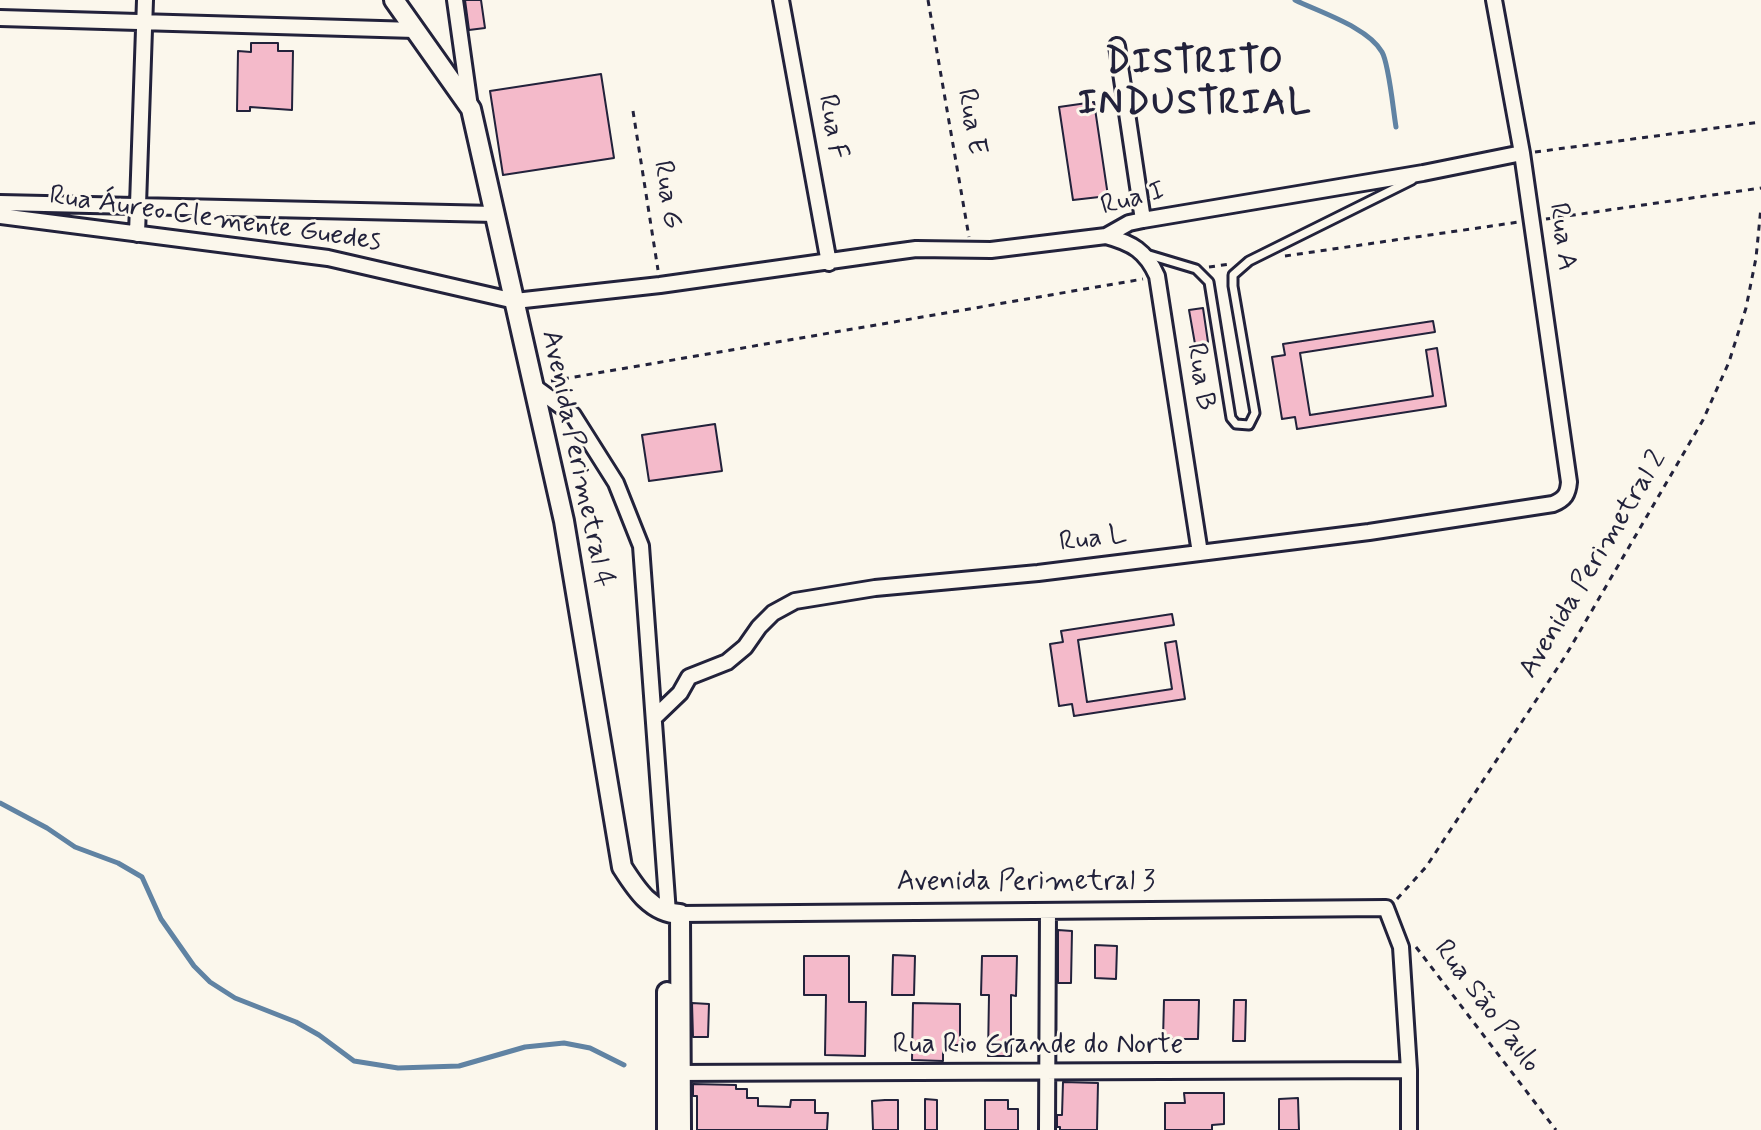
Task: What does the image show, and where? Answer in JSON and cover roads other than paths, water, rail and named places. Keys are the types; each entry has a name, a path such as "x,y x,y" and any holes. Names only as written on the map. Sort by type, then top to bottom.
{"street":[{"path":"137,234 145,0"},
{"path":"394,0 471,109"},
{"name":"Avenida Perimetral 4","path":"455,0 471,109 564,521 622,867 643,897 674,914"},
{"name":"Rua F","path":"781,0 829,263"},
{"name":"Rua A","path":"1494,0 1522,153 1569,482"},
{"path":"0,18 415,30"},
{"path":"1117,46 1143,220"},
{"name":"Rua I","path":"515,301 660,285 916,249 972,251 1106,236 1129,223 1143,220 1423,173 1522,153"},
{"path":"0,203 495,214"},
{"name":"Rua Áureo Clemente Guedes","path":"0,216 328,258 515,301"},
{"path":"1106,236 1134,245 1144,253"},
{"name":"Rua B","path":"1144,253 1157,276 1200,553"},
{"path":"532,385 573,415 616,483 641,546 654,718 674,914 673,1073 667,1130"},
{"name":"Rua L","path":"654,718 680,693 689,677 727,662 745,647 773,613 795,601 875,588 1038,573 1445,521 1553,504 1568,493 1569,482"},
{"name":"Avenida Perimetral 3","path":"674,914 1386,908 1401,947 1409,1070"},
{"path":"1047,1130 1048,911"},
{"path":"1409,1070 1409,1130"},
{"name":"Rua Rio Grande do Norte","path":"673,1073 1409,1070"},
{"path":"673,1073 681,1130"}],"lane":[{"path":"1144,253 1196,269 1209,282 1231,418 1236,424 1249,425 1255,413 1233,275 1249,261 1389,193 1423,173"}],"waterway":[{"path":"1295,0 1355,28 1375,43 1387,66 1396,127"},
{"path":"0,803 75,847 118,863 142,877 161,919 194,966 210,982 235,998 296,1022 354,1061 398,1068 459,1066 525,1047 564,1043 590,1048 624,1065"}],"district":[{"name":"DISTRITO INDUSTRIAL","path":"1195,84"}]}
